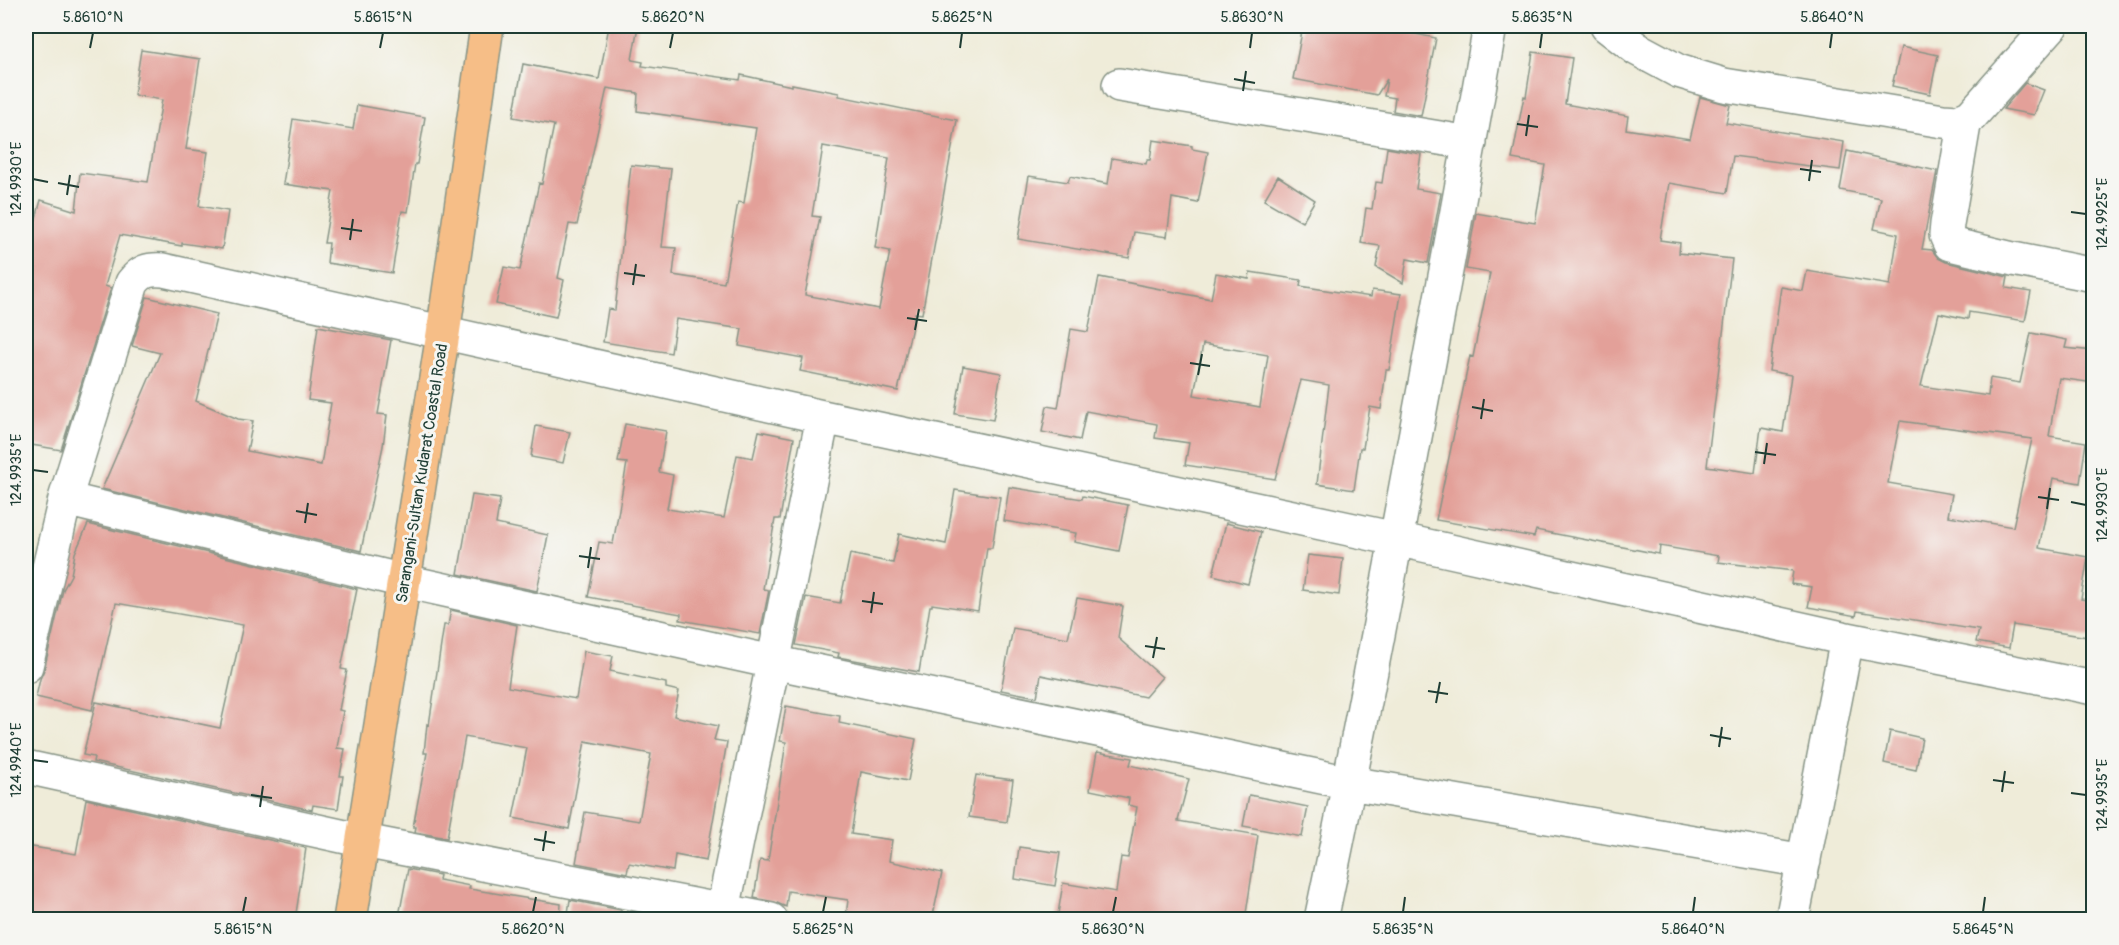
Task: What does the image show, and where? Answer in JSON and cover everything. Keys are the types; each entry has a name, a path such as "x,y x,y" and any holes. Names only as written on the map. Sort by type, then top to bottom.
{"main road":[{"name":"Sarangani-Sultan Kudarat Coastal Road","path":"350,920 443,334 487,26"}],"street":[{"path":"1321,920 1350,783 1490,26"},
{"path":"1607,26 1637,49 1678,71 1724,85 1958,122 1971,116 2051,26"},
{"path":"1119,85 1470,143"},
{"path":"1965,119 1947,224 1946,235 1950,244 2094,275"},
{"path":"26,666 65,499 132,283 139,273 163,270 443,334 1396,539 1847,639 2094,688"},
{"path":"722,915 823,417"},
{"path":"65,499 404,581 773,663 1350,783 1804,861"},
{"path":"1792,920 1847,639"},
{"path":"26,767 364,842 722,915 771,920"}],"building":[{"path":"609,26 638,26 632,60 643,62 642,66 740,80 741,75 839,93 839,96 957,120 922,314 915,313 898,391 800,371 803,358 739,346 742,329 676,319 671,353 603,342 608,309 615,310 631,165 671,169 662,247 676,248 673,275 724,283 738,202 744,203 756,128 637,111 638,93 607,88 577,225 569,224 558,278 564,280 556,317 496,304 504,267 520,270 554,125 513,117 523,64 599,79","holes":["823,146 889,158 875,248 890,251 879,309 805,295 820,217 812,216"]},
{"path":"1303,26 1375,26 1436,38 1421,116 1393,111 1395,98 1384,96 1387,79 1377,95 1293,79"},
{"path":"1901,47 1938,55 1930,94 1892,86"},
{"path":"141,50 200,59 186,149 208,152 199,206 228,211 222,249 182,243 182,246 120,235 105,286 111,288 61,450 26,444 26,254 41,200 76,211 80,173 148,182 162,100 134,95"},
{"path":"1533,52 1572,58 1565,104 1628,116 1626,129 1690,139 1700,97 1730,105 1726,123 1844,142 1840,170 1733,156 1727,193 1669,183 1660,240 1680,243 1679,253 1732,259 1707,466 1755,473 1761,428 1783,432 1791,375 1769,371 1781,287 1803,291 1807,271 1890,285 1898,234 1874,229 1881,198 1840,190 1847,151 1937,171 1922,249 1932,250 1938,258 1946,262 2008,277 2006,288 2031,292 2025,321 1969,312 1968,319 1939,313 1921,386 1988,396 1990,378 2020,383 2031,333 2067,340 2065,348 2094,351 2094,383 2059,378 2049,436 2086,442 2080,483 2053,478 2039,548 2088,557 2081,599 2094,601 2094,638 2013,625 2009,648 1976,642 1979,630 1857,611 1856,616 1808,607 1812,587 1791,584 1793,571 1718,562 1719,556 1660,546 1659,554 1536,530 1534,537 1436,520 1470,356 1473,357 1490,273 1466,269 1476,213 1535,223 1545,165 1512,159 1524,96 1526,97","holes":["1900,421 2032,439 2013,527 1948,516 1952,494 1888,483"]},
{"path":"2025,83 2044,90 2034,115 2003,109"},
{"path":"357,105 425,117 408,212 402,211 392,273 327,263 329,243 324,243 333,191 283,184 293,119 353,129"},
{"path":"1153,140 1192,146 1192,149 1208,152 1198,203 1172,198 1167,237 1134,232 1129,258 1018,239 1029,176 1068,182 1070,176 1108,184 1112,158 1146,164 1147,160 1150,160"},
{"path":"1387,148 1421,154 1416,189 1441,193 1428,263 1407,259 1403,283 1376,267 1380,246 1361,243 1366,208 1372,209 1376,182 1382,183"},
{"path":"1278,176 1315,200 1302,222 1264,200"},
{"path":"1250,272 1301,280 1300,286 1371,297 1372,290 1401,294 1381,409 1370,407 1363,448 1360,448 1354,490 1317,484 1329,385 1301,380 1275,479 1185,465 1189,443 1155,438 1157,424 1086,411 1080,440 1042,432 1047,406 1058,408 1071,329 1088,332 1099,277 1211,299 1216,273 1249,279","holes":["1203,344 1268,355 1260,407 1194,395"]},
{"path":"147,297 217,314 196,401 238,419 253,421 247,451 321,465 331,403 308,400 318,326 391,340 378,414 387,415 383,446 361,551 102,489 160,353 132,346"},
{"path":"963,366 1001,373 993,420 955,414"},
{"path":"625,424 666,431 659,472 673,475 667,509 724,518 737,455 753,458 759,431 794,438 780,519 775,519 763,589 769,590 760,634 680,620 681,614 588,597 599,542 613,544 627,463 618,462"},
{"path":"536,426 570,432 563,463 531,457"},
{"path":"1009,487 1082,499 1083,496 1128,505 1119,551 1074,542 1076,533 1004,521"},
{"path":"955,490 1000,497 992,548 987,548 978,611 932,604 930,606 919,672 838,657 839,653 796,645 806,597 840,603 850,554 893,563 899,534 946,544"},
{"path":"472,495 500,499 496,524 548,535 537,591 458,574"},
{"path":"1226,523 1261,532 1248,584 1213,575"},
{"path":"88,524 357,589 341,669 347,670 339,710 343,711 337,748 345,749 340,776 343,776 338,809 313,805 312,810 93,762 94,757 83,755 96,702 220,728 243,625 116,603 92,710 36,697 63,590 71,575 75,553"},
{"path":"1308,555 1343,559 1339,595 1303,590"},
{"path":"1077,598 1123,606 1118,638 1162,677 1145,697 1041,675 1037,697 1001,690 1013,628 1068,638"},
{"path":"451,610 517,625 508,687 576,699 584,651 613,656 610,671 666,683 666,688 679,691 674,716 718,726 714,740 727,742 706,861 675,855 673,871 629,863 627,873 576,863 585,812 639,821 651,754 585,741 569,829 513,818 527,748 465,737 447,838 415,832 416,827 413,827 427,753 424,753 427,724 429,725 444,625 448,625"},
{"path":"786,706 840,716 839,723 916,739 908,781 861,772 851,834 892,840 889,861 942,873 932,920 867,920 846,916 848,900 788,891 786,907 775,902 754,898 760,860 768,861 786,742 780,741"},
{"path":"1890,731 1922,738 1916,770 1884,763"},
{"path":"1097,752 1132,758 1130,765 1189,779 1178,821 1258,835 1245,920 1057,920 1063,883 1116,892 1121,857 1128,858 1137,807 1128,805 1129,798 1090,790"},
{"path":"976,775 1013,780 1007,822 969,817"},
{"path":"1249,795 1308,807 1302,837 1243,826"},
{"path":"86,799 306,848 295,920 26,920 26,846 76,854"},
{"path":"1019,847 1060,853 1055,886 1015,879"},
{"path":"408,869 440,875 439,880 470,886 469,889 561,904 560,920 419,920 399,916"},
{"path":"570,900 621,910 620,920 567,920"}]}
